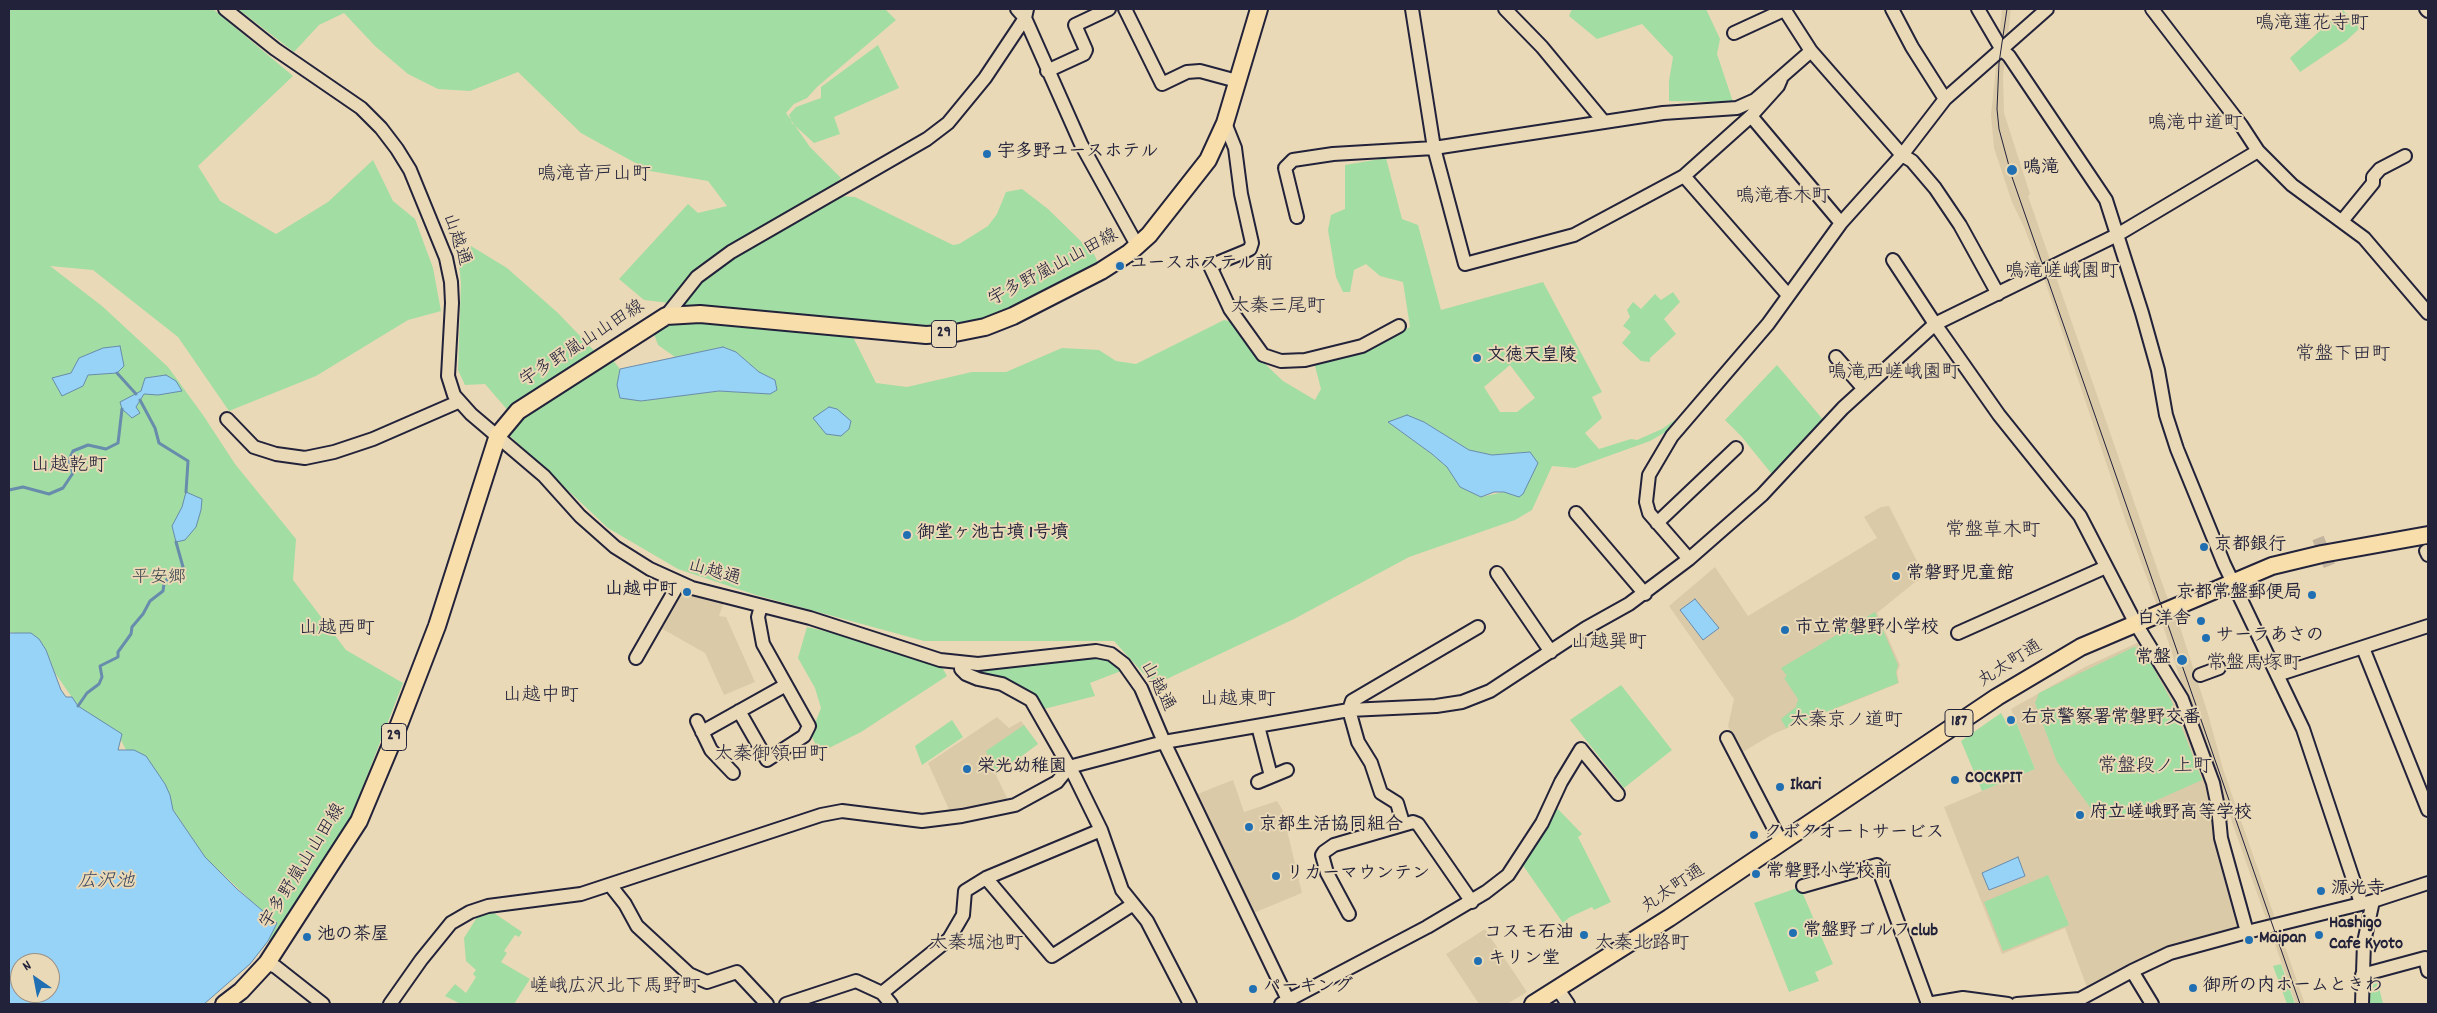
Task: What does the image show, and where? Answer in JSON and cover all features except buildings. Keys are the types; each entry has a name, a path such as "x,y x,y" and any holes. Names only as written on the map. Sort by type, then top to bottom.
{"main road":[{"name":"宇多野嵐山山田線","path":"224,1004 241,991 267,963 359,821 396,735 437,626 498,435 518,411 666,316 700,314 926,335 955,333 985,327 1013,316 1113,264 1138,247 1201,170 1214,150 1225,123 1258,9"},
{"name":"丸太町通","path":"1533,1004 1669,918 2028,677 2082,647 2272,566 2300,558 2428,547"}],"street":[{"name":"山越通","path":"225,9 275,49 361,108 381,128 410,170 446,258 451,282 448,376 450,386 458,402 544,476 602,537 640,563 679,583 810,618 930,657 961,663 995,662 1096,651 1111,654 1124,664 1137,682 1286,1003"},
{"path":"1047,71 1084,54 1086,50 1075,25 1109,9"},
{"path":"1124,9 1162,84 1187,72 1200,71 1237,81"},
{"path":"1412,9 1434,148 1465,264 1574,235 1684,176 1751,116 1778,86 1781,79 1812,51"},
{"path":"1504,9 1542,47 1604,122"},
{"path":"1892,9 1944,99"},
{"path":"1978,9 2002,50 2008,56 2106,200 2158,370 2171,432 2233,583 2306,736 2367,902 2362,1004"},
{"path":"1689,559 1649,513 1646,502 1646,485 1654,463 1672,436 1768,324 1842,223 1902,155 1944,99 2048,9"},
{"path":"2152,9 2236,118 2258,151 2292,185 2364,238 2428,313"},
{"path":"1734,33 1787,10 1812,51 1902,155 1912,161 1935,188 1960,225 1998,294"},
{"path":"1023,12 1047,71 1081,144 1138,247"},
{"path":"666,316 697,277 730,252 927,139 948,122 985,78 1023,12"},
{"path":"1298,217 1285,168 1293,160 1333,154 1434,148 1662,113 1737,108 1750,104 1774,81 1781,79"},
{"path":"1751,116 1842,223"},
{"path":"1225,123 1235,148 1241,194 1252,243 1250,248 1244,252 1210,266 1230,309 1263,355 1281,360 1305,360 1362,346 1399,326"},
{"path":"390,1004 421,960 451,923 470,912 495,905 581,894 821,815 842,811 922,821 962,816 1015,805 1057,782 1069,767 1164,742 1349,710 1436,706 1462,702 1490,690 1586,628 1645,594 1689,559 1762,495 1843,408 1935,324 2117,235 2258,151"},
{"path":"2342,221 2373,183 2373,177 2380,169 2405,156"},
{"path":"1684,176 1788,295"},
{"path":"1893,260 1999,415 2080,516 2136,624 2182,699 2209,774 2218,808 2221,838 2247,932"},
{"path":"1836,357 1864,389"},
{"path":"227,418 254,447 276,454 305,458 334,452 373,439 458,402"},
{"path":"1657,523 1736,448"},
{"path":"1576,513 1645,594"},
{"path":"1958,633 2106,567"},
{"path":"1497,573 1551,652"},
{"path":"636,658 679,583"},
{"path":"739,711 767,760 804,736 809,726 763,644 758,617 761,606"},
{"path":"2277,675 2428,626"},
{"path":"1404,823 1397,803 1381,793 1371,764 1358,742 1349,710 1352,701 1478,627"},
{"path":"2363,648 2428,810"},
{"path":"961,663 961,669 966,674 978,679 1002,684 1031,700 1069,767 1101,830 1122,890 1132,905 1147,921 1190,1004"},
{"path":"2200,675 2219,668"},
{"path":"733,773 711,750 700,726 739,711 786,685"},
{"path":"1258,726 1271,776"},
{"path":"1727,738 1781,842"},
{"path":"1286,1003 1472,902 1508,875 1520,860 1581,749 1618,794"},
{"path":"1258,782 1287,770"},
{"path":"1350,914 1327,873 1322,855 1334,845 1404,823 1418,824 1472,902"},
{"path":"882,993 950,939 963,915 965,891 986,878 1101,830"},
{"path":"1804,886 1876,865 1928,1004 1963,998 2008,1004"},
{"path":"986,878 1052,956 1132,905"},
{"path":"2017,1004 2076,1002 2132,971 2170,953 2367,902 2428,883"},
{"path":"610,884 625,904 637,926 689,974 707,982 738,972 767,1004"},
{"path":"2362,975 2425,958 2428,971"},
{"path":"267,963 276,967 323,1004"},
{"path":"2132,971 2152,1004"},
{"path":"786,1004 856,980 882,993 891,1004"},
{"path":"1558,988 1568,1004"}],"shaded area":[{"path":"2002,9 2011,9 2003,76 2004,113 2030,194 2028,196 2166,594 2179,624 2208,714 2223,769 2305,1004 2296,1004 2212,765 2186,698 2155,600 2125,519 2046,284 2024,227 2012,202 1994,148 1991,115"},
{"name":"市立常磐野小学校","path":"1889,506 1925,577 1914,583 1877,613 1900,665 1897,672 1899,683 1773,734 1741,753 1728,726 1734,699 1669,606 1715,567 1748,616 1877,538 1864,517 1881,507"},
{"path":"680,593 724,602 719,616 726,617 755,682 724,695 705,653 659,627"},
{"name":"府立嵯峨野高等学校","path":"2139,642 2144,643 2177,700 2213,802 2217,852 2237,927 2234,930 2088,990 2065,928 2002,954 1944,807 2035,769 2011,709 2085,667"},
{"name":"栄光幼稚園","path":"997,717 1009,728 1021,721 1038,744 996,775 1009,802 951,814 928,763"},
{"path":"1233,780 1244,812 1277,801 1282,809 1302,893 1251,914 1195,795"},
{"name":"キリン堂","path":"1485,929 1527,992 1507,1004 1479,1004 1446,954"}],"green space":[{"name":"平安郷","path":"9,9 213,9 293,76 198,166 220,201 276,234 328,202 373,160 393,201 415,219 433,268 441,311 408,320 316,376 229,411 178,337 93,270 50,266 102,306 168,367 203,415 235,464 296,539 293,580 346,650 403,683 348,825 270,944 265,914 205,857 173,810 146,756 126,750 121,740 92,715 78,706 55,673 46,650 23,634 9,632"},
{"path":"238,9 885,9 896,20 817,87 807,98 794,104 786,113 810,147 841,178 834,185 728,249 669,303 644,300 619,279 688,204 698,213 727,206 708,181 650,171 581,133 518,72 470,91 438,89 408,74 375,46 344,13 319,25 294,52"},
{"path":"1572,9 1706,9 1720,39 1717,54 1733,102 1669,101 1669,81 1673,57 1642,24 1597,39 1569,16"},
{"path":"2343,10 2360,28 2346,41 2300,72 2290,58"},
{"path":"878,45 899,88 834,117 840,134 814,143 792,123 789,115 796,107 821,98 821,87"},
{"path":"1386,158 1402,219 1418,225 1441,310 1543,282 1602,392 1592,397 1602,418 1585,433 1599,449 1631,439 1637,440 1662,429 1682,415 1671,429 1650,441 1575,468 1552,466 1532,510 1515,520 1409,557 1294,619 1154,685 1114,641 924,641 756,595 678,569 608,528 508,434 517,421 485,384 465,385 458,370 461,284 458,254 471,246 507,268 558,313 606,363 612,359 620,369 618,378 641,401 719,391 770,394 775,380 759,372 736,352 723,347 675,357 658,345 653,331 689,318 852,335 876,383 907,387 972,372 1006,372 1062,348 1099,350 1116,361 1136,364 1224,320 1236,323 1261,360 1283,381 1315,400 1321,389 1314,362 1371,347 1410,327 1403,282 1380,276 1366,264 1354,270 1350,292 1343,292 1336,277 1328,230 1331,215 1345,209 1345,165","holes":["1510,365 1535,398 1517,412 1500,412 1484,387","1424,422 1469,450 1492,455 1530,452 1519,497 1504,492 1481,497 1460,487 1447,467 1389,423"]},
{"path":"1022,189 1048,209 1094,254 1098,263 1096,267 1012,309 972,322 924,325 680,307 701,280 734,255 838,196 855,197 953,245 959,244 988,226 997,214 1006,192"},
{"path":"1673,292 1680,302 1664,319 1676,334 1650,358 1650,362 1641,361 1622,343 1631,332 1623,326 1630,317 1627,310 1633,302 1641,309 1655,294 1661,300"},
{"path":"1777,365 1825,422 1775,478 1741,436 1725,420"},
{"path":"1875,612 1898,665 1896,672 1898,683 1786,728 1781,719 1796,707 1798,699 1784,678 1787,676 1781,668"},
{"path":"807,627 837,634 942,667 947,676 861,732 819,753 811,734 821,708 815,688 798,658"},
{"path":"2134,647 2143,649 2172,702 2202,780 2112,820 2095,814 2057,762 2035,703 2039,693"},
{"path":"1107,658 1121,671 1090,683 1095,696 1044,709 1035,697 981,671"},
{"path":"1621,685 1672,750 1624,788 1570,720"},
{"path":"2001,713 2009,727 2016,722 2035,769 1982,791 1961,741"},
{"path":"952,720 963,737 922,765 915,746"},
{"path":"1024,725 1038,744 996,775 986,751"},
{"path":"1556,807 1582,834 1578,837 1611,902 1594,910 1592,907 1570,917 1563,923 1522,864"},
{"path":"2048,875 2069,925 2003,951 1984,902"},
{"name":"常盤野ゴルフclub","path":"1800,887 1833,964 1815,972 1819,981 1789,992 1754,903"},
{"path":"488,909 522,932 519,937 515,935 504,951 507,953 501,962 530,979 514,1004 461,1004 445,996 455,984 466,993 476,977 473,974 476,970 466,961 464,938 481,911"},
{"path":"2281,964 2295,1004 2287,1004 2273,966"},
{"path":"2377,979 2383,1004 2369,1004 2368,984"}],"water":[{"path":"120,346 124,366 117,373 88,375 83,386 62,396 52,378 71,373 79,358 103,348"},
{"path":"723,347 736,352 759,372 775,380 777,390 770,394 719,391 641,401 620,398 617,385 620,369"},
{"path":"166,375 176,381 182,391 158,395 144,394 136,407 140,413 132,418 122,409 120,402 141,391 145,378"},
{"path":"829,407 837,409 851,421 849,429 841,436 826,434 813,418"},
{"path":"1407,415 1424,422 1469,450 1492,455 1530,452 1538,463 1523,494 1519,497 1504,492 1494,492 1481,497 1460,487 1447,467 1388,422"},
{"path":"186,492 202,499 201,510 196,527 185,540 176,542 172,526 182,507"},
{"path":"1695,599 1719,628 1703,640 1680,610"},
{"name":"広沢池","path":"9,633 31,633 39,639 46,650 61,690 66,697 72,697 78,706 122,734 118,750 134,750 146,756 165,784 170,795 173,810 205,857 237,889 277,923 268,941 250,964 204,1004 9,1004"},
{"path":"2018,857 2025,876 1989,890 1982,873"}],"waterway":[{"path":"117,373 136,394"},
{"path":"140,400 155,428 159,443 188,461 186,492"},
{"path":"9,490 23,487 49,494 63,488 73,473 68,462 73,451 88,445 106,449 118,443 122,409"},
{"path":"78,706 87,693 99,684 102,677 100,666 118,657 118,652 131,634 132,627 143,614 150,601 163,591 164,584 169,576 178,575 183,567 176,542"}],"tunnel":[{"path":"2318,538 2331,570"}],"tram line":[{"path":"2007,9 1999,63 1997,109 1999,129 2012,177 2300,1004"}],"place":[{"name":"宇多野ユースホテル","path":"987,154"},
{"name":"鳴滝","path":"2012,170"},
{"name":"ユースホステル前","path":"1120,266"},
{"name":"文徳天皇陵","path":"1477,358"},
{"name":"御堂ヶ池古墳 1号墳","path":"907,535"},
{"name":"京都銀行","path":"2204,547"},
{"name":"常磐野児童館","path":"1896,576"},
{"name":"山越中町","path":"687,592"},
{"name":"京都常盤郵便局","path":"2312,595"},
{"name":"白洋舎","path":"2201,621"},
{"name":"市立常磐野小学校","path":"1785,630"},
{"name":"サーラあさの","path":"2206,638"},
{"name":"常盤","path":"2182,660"},
{"name":"右京警察署常磐野交番","path":"2011,720"},
{"name":"栄光幼稚園","path":"967,769"},
{"name":"COCKPIT","path":"1955,780"},
{"name":"Ikari","path":"1780,787"},
{"name":"府立嵯峨野高等学校","path":"2080,815"},
{"name":"京都生活協同組合","path":"1249,827"},
{"name":"クボタオートサービス","path":"1754,835"},
{"name":"常磐野小学校前","path":"1756,874"},
{"name":"リカーマウンテン","path":"1276,876"},
{"name":"源光寺","path":"2321,891"},
{"name":"常盤野ゴルフclub","path":"1793,933"},
{"name":"コスモ石油","path":"1584,935"},
{"name":"Hashigo Cafe Kyoto","path":"2319,935"},
{"name":"池の茶屋","path":"307,937"},
{"name":"Maipan","path":"2249,940"},
{"name":"キリン堂","path":"1478,961"},
{"name":"御所の内ホームときわ","path":"2193,988"},
{"name":"パーキング","path":"1253,989"}],"district":[{"name":"鳴滝蓮花寺町","path":"2312,25"},
{"name":"鳴滝中道町","path":"2195,125"},
{"name":"鳴滝音戸山町","path":"594,176"},
{"name":"鳴滝春木町","path":"1783,198"},
{"name":"鳴滝嵯峨園町","path":"2062,273"},
{"name":"太秦三尾町","path":"1278,308"},
{"name":"常盤下田町","path":"2343,356"},
{"name":"鳴滝西嵯峨園町","path":"1894,374"},
{"name":"山越乾町","path":"69,467"},
{"name":"常盤草木町","path":"1993,532"},
{"name":"山越西町","path":"337,630"},
{"name":"山越巽町","path":"1609,644"},
{"name":"常盤馬塚町","path":"2254,665"},
{"name":"山越中町","path":"541,697"},
{"name":"山越東町","path":"1238,701"},
{"name":"太秦京ノ道町","path":"1846,722"},
{"name":"太秦御領田町","path":"771,756"},
{"name":"常盤段ノ上町","path":"2155,768"},
{"name":"太秦堀池町","path":"976,945"},
{"name":"太秦北路町","path":"1642,945"},
{"name":"嵯峨広沢北下馬野町","path":"615,988"}]}
